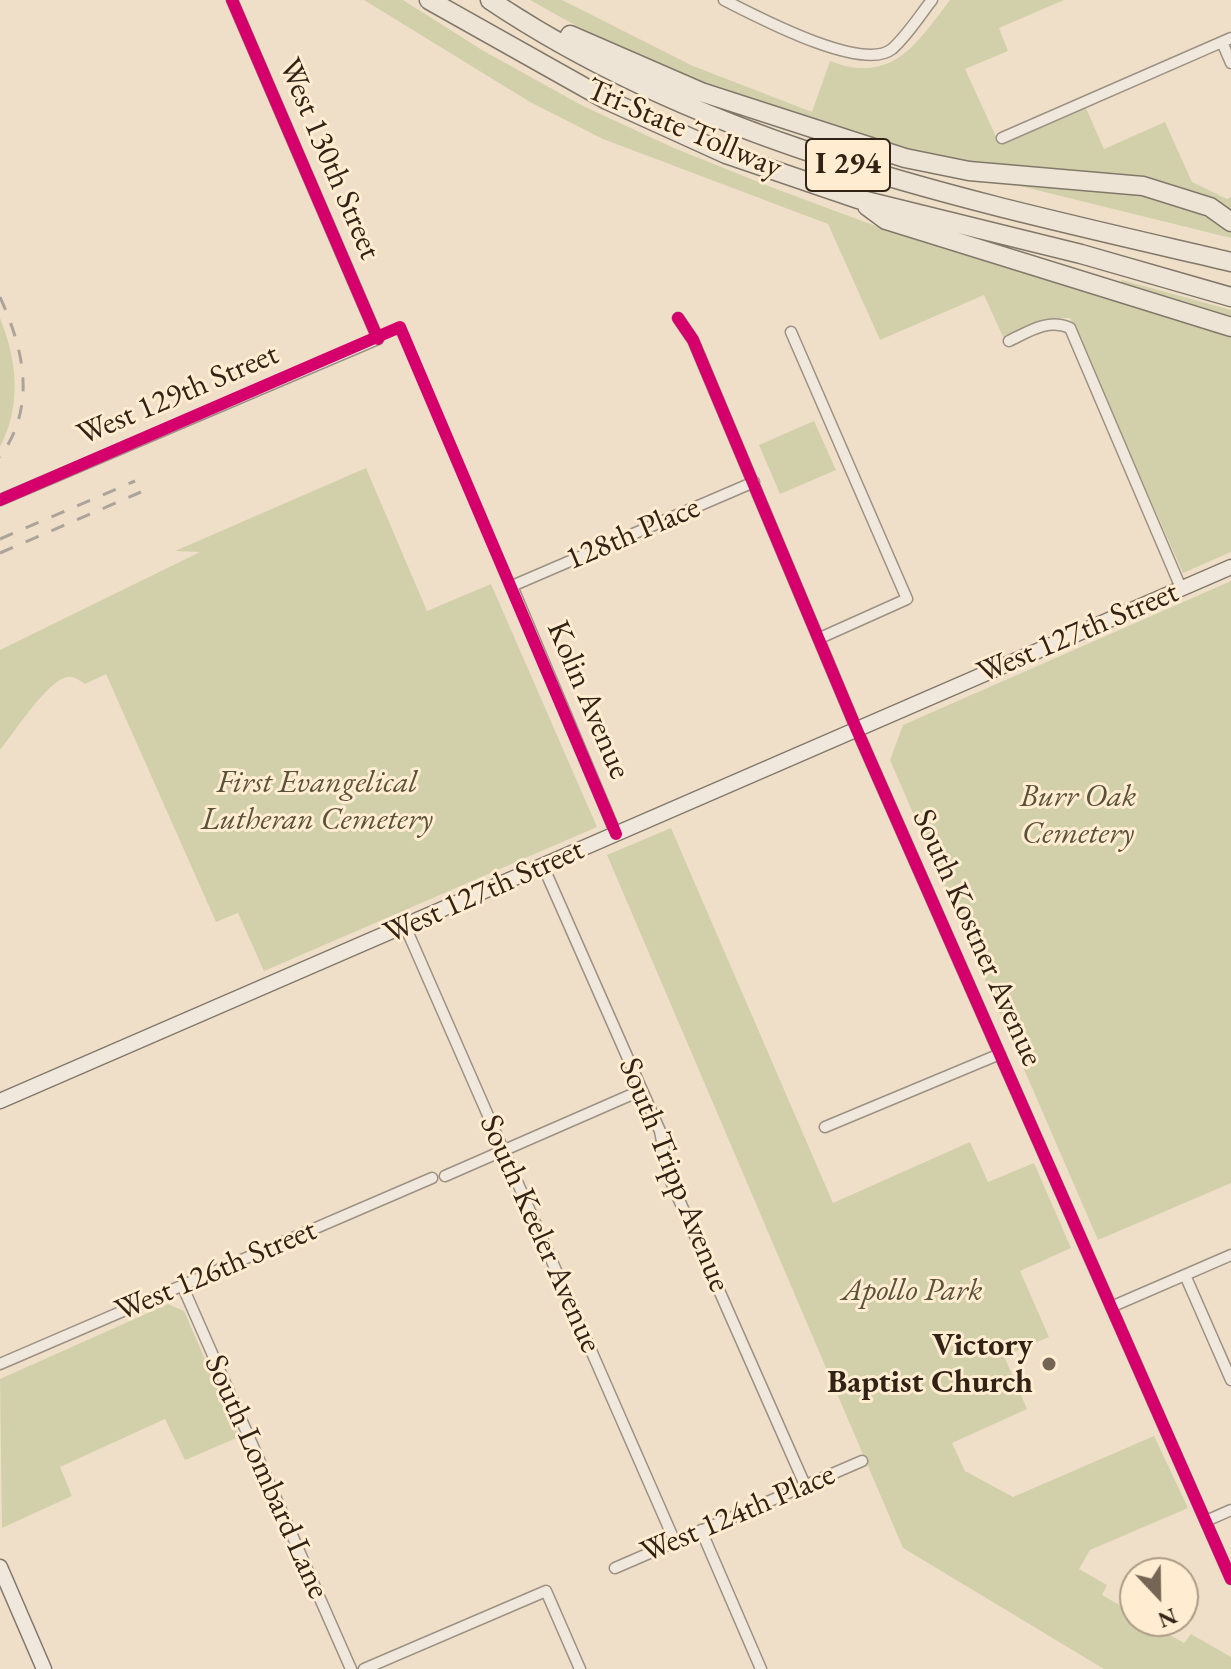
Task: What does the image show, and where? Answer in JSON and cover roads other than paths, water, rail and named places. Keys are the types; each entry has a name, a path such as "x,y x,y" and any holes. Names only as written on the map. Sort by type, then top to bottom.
{"highway":[{"name":"Tri-State Tollway","path":"429,0 607,100 726,154 858,199 1081,254 1228,297"},
{"name":"Tri-State Tollway","path":"491,0 630,79 747,133 915,187 1231,262"},
{"path":"491,0 701,92 905,158 969,171 1143,186 1210,207 1231,222"},
{"path":"858,199 886,220 1231,327"}],"main road":[{"name":"West 127th Street","path":"0,1101 1231,567"},
{"path":"0,1567 44,1669"}],"street":[{"name":"West 130th Street","path":"232,0 378,339"},
{"path":"724,0 778,28 866,57 891,50 932,0"},
{"path":"1002,138 1227,40 1231,63"},
{"name":"South Kostner Avenue","path":"678,318 693,340 856,728 1231,1579"},
{"path":"1009,341 1041,326 1059,323 1070,328 1181,588"},
{"path":"791,332 907,599 820,638"},
{"name":"West 129th Street","path":"0,500 378,339"},
{"name":"128th Place","path":"512,586 754,482"},
{"name":"Kolin Avenue","path":"512,586 616,834"},
{"name":"South Tripp Avenue","path":"543,866 660,1131 669,1177 805,1485"},
{"name":"South Keeler Avenue","path":"405,926 675,1542"},
{"path":"825,1127 1000,1054"},
{"path":"445,1176 642,1090"},
{"name":"West 126th Street","path":"0,1364 432,1178"},
{"path":"1111,1307 1231,1255"},
{"path":"1185,1275 1231,1380"},
{"name":"South Lombard Lane","path":"182,1285 351,1669"},
{"name":"West 124th Place","path":"615,1568 862,1461"},
{"path":"1206,1521 1231,1510"},
{"path":"701,1530 761,1669"},
{"path":"364,1669 546,1591 580,1669"}],"railway":[{"path":"0,297 15,337 23,378 19,418 12,438 0,457"},
{"path":"0,539 135,481"},
{"path":"0,553 141,492"}],"place":[{"name":"Victory Baptist Church","path":"1049,1364"}],"park label":[{"name":"First Evangelical Lutheran Cemetery","path":"317,802"},
{"name":"Burr Oak Cemetery","path":"1078,816"},
{"name":"Apollo Park","path":"912,1291"}]}
